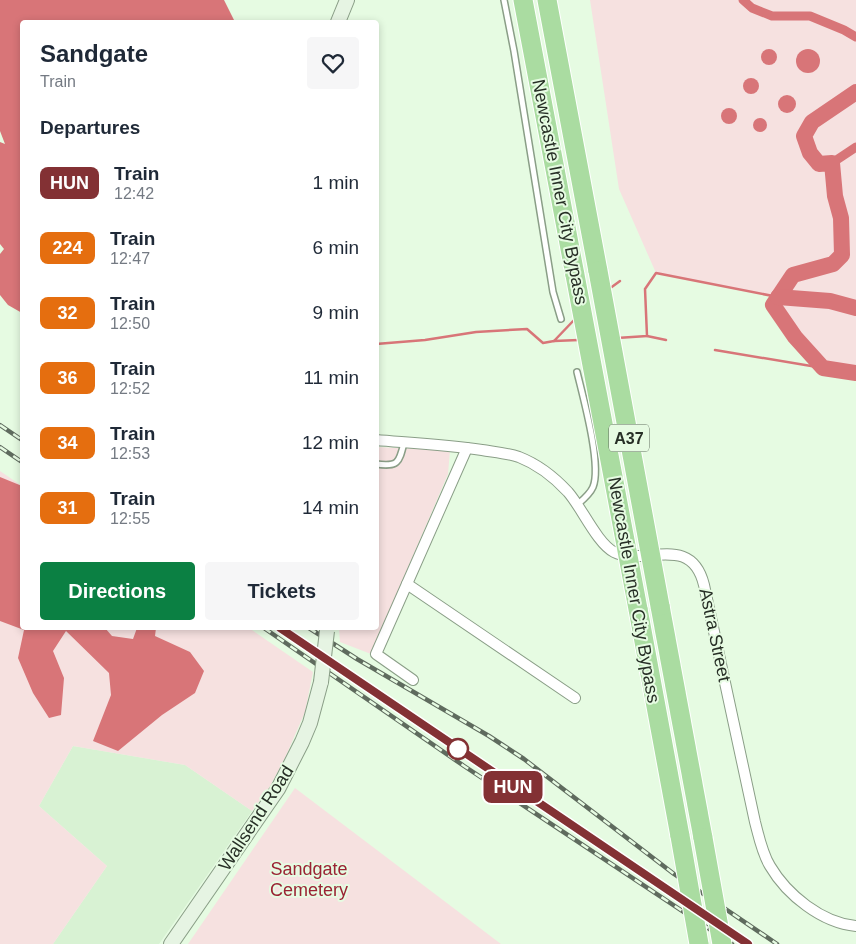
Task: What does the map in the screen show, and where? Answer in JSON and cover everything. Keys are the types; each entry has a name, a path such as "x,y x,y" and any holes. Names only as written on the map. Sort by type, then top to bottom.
{"highway":[{"name":"Newcastle Inner City Bypass","path":"523,0 699,944"},
{"name":"Newcastle Inner City Bypass","path":"549,5 722,944"}],"main road":[{"path":"339,20 347,0"},
{"name":"Wallsend Road","path":"171,944 278,789 302,742 310,723 321,682 327,630"}],"street":[{"name":"Astra Street","path":"379,440 467,448 511,455 532,463 556,480 578,504 604,544 613,551 624,554 674,555 692,563 700,573 755,822 764,852 778,878 818,913 846,925 856,926"},
{"path":"413,680 376,654 467,448"},
{"path":"407,584 575,698"}],"lane":[{"path":"504,0 553,292 561,319"},
{"path":"577,372 591,434 596,474 591,492 578,504"},
{"path":"379,464 395,464 400,459 404,443"}],"shaded area":[{"path":"0,0 224,0 234,20 20,20 20,312 8,305 0,295 0,254 4,249 0,244 0,142 5,144 0,131"},
{"path":"766,49 772,49 777,54 775,63 766,65 761,60 761,54"},
{"path":"808,49 816,53 820,61 816,69 808,73 800,69 796,61 800,53"},
{"path":"751,78 759,86 751,94 743,86"},
{"path":"783,95 791,95 796,100 794,111 783,113 778,108 778,100"},
{"path":"726,108 732,108 737,113 735,122 726,124 721,119 721,113"},
{"path":"757,118 763,118 767,125 763,132 757,132 753,128 753,122"},
{"path":"0,477 20,485 20,628 0,621"},
{"path":"24,630 107,630 112,636 133,639 136,630 156,630 155,636 190,652 204,671 195,693 162,715 118,751 93,741 111,695 109,673 66,631 53,651 64,678 61,715 49,718 33,693 18,658"},
{"path":"73,746 185,765 252,811 159,944 53,944 107,866 39,806"}],"green space":[{"path":"590,0 856,0 856,373 823,368 795,337 773,305 777,297 656,273 619,189"},
{"path":"379,447 450,450 448,474 371,654 340,642 339,630 379,630"},
{"path":"0,471 20,485 20,630 252,630 313,672 305,712 285,758 269,788 252,811 185,765 73,746 39,806 107,866 53,944 0,944"},
{"name":"Sandgate Cemetery","path":"295,788 501,944 188,944"}],"waterway":[{"path":"743,0 752,8 772,16 810,16 856,37"},
{"path":"856,92 812,122 804,136 810,153 819,164 832,163 835,196 841,218 842,255 833,264 793,275 773,305 795,337 823,368 856,373"},
{"path":"832,163 856,147"},
{"path":"617,338 647,336 645,289 656,273 778,297"},
{"path":"609,289 620,281"},
{"path":"778,297 830,301 856,308"},
{"path":"575,319 554,341 579,340"},
{"path":"379,344 425,340 476,332 527,329 543,343 554,341"},
{"path":"647,336 666,340"},
{"path":"715,350 823,368"}],"railway":[{"path":"0,425 20,439"},
{"path":"0,447 20,461"},
{"path":"267,630 464,766 732,944"},
{"path":"283,630 748,944"},
{"path":"312,630 524,759 674,874 777,944"}],"train":[{"name":"HUN","path":"283,630 748,944"}]}
